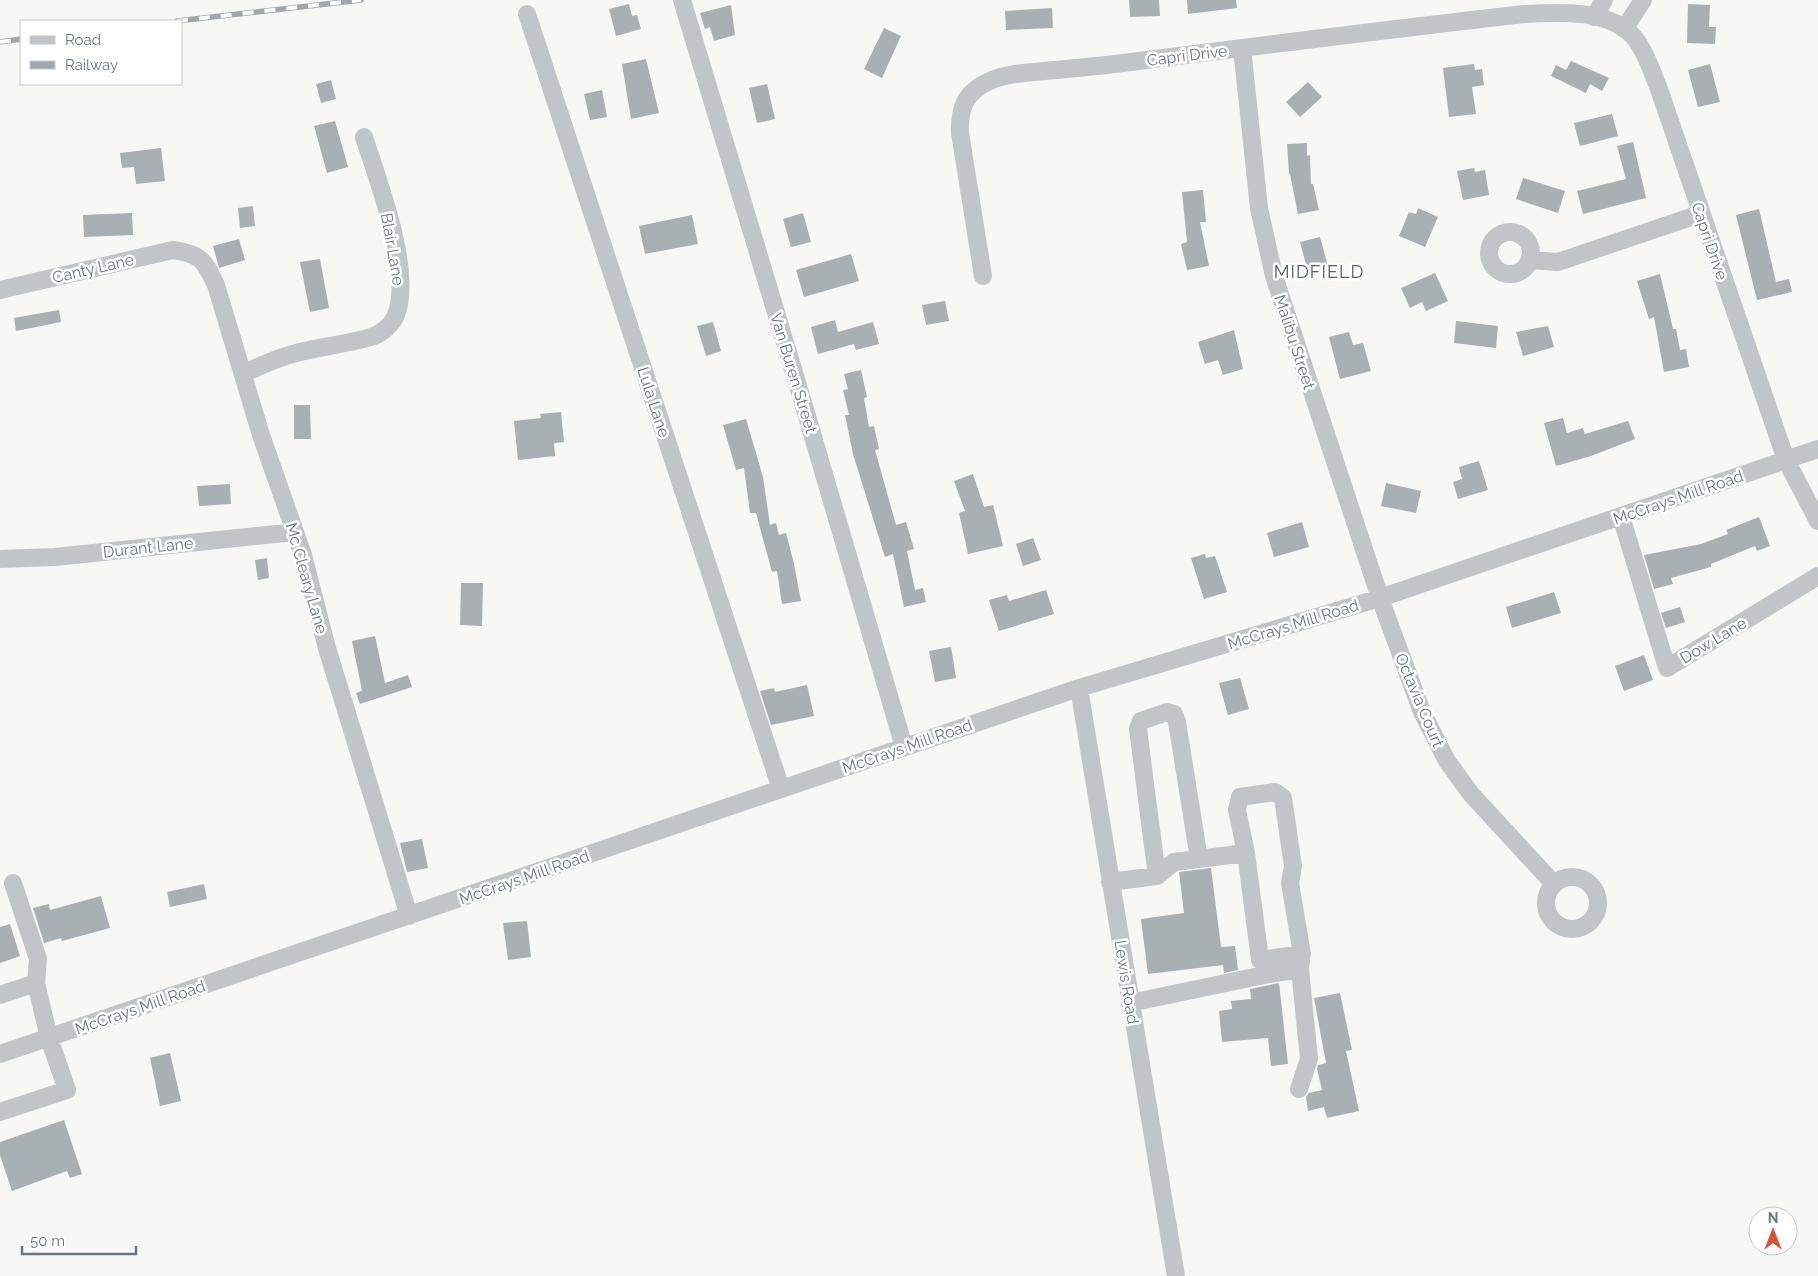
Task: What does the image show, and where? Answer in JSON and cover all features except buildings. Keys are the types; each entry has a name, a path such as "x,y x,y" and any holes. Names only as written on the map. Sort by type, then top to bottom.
{"street":[{"name":"Van Buren Street","path":"682,0 904,747"},
{"path":"1594,17 1604,0"},
{"path":"1624,29 1643,0"},
{"name":"Capri Drive","path":"983,276 959,118 962,105 970,95 979,86 994,79 1012,74 1103,65 1526,14 1570,13 1609,21 1633,36 1659,88 1700,214 1786,460 1818,521"},
{"name":"Lula Lane","path":"527,14 781,789"},
{"name":"Malibu Street","path":"1242,48 1260,208 1274,276 1380,598"},
{"name":"Blair Lane","path":"243,374 264,364 299,352 370,337 386,328 396,317 401,291 393,232 364,137"},
{"path":"1530,260 1558,262 1700,214"},
{"name":"Canty Lane","path":"0,290 156,253 173,250 187,252"},
{"name":"Mc Cleary Lane","path":"187,252 195,255 206,264 216,285 261,435 303,555 327,648 409,916"},
{"name":"McCrays Mill Road","path":"0,1054 1079,688 1380,598 1818,449"},
{"name":"Dow Lane","path":"1621,516 1666,668 1818,576"},
{"name":"Durant Lane","path":"0,559 55,557 295,532"},
{"name":"Octavia Court","path":"1380,598 1422,712 1447,761 1471,794 1554,884"},
{"name":"Lewis Road","path":"1079,688 1176,1276"},
{"path":"1156,876 1138,729 1141,721 1167,712 1174,714 1177,722 1199,859"},
{"path":"1299,1089 1309,1059 1301,962 1290,883 1293,866 1282,798 1274,792 1240,797 1237,810 1246,853 1260,960 1301,962"},
{"path":"1110,882 1156,876 1174,862 1246,853"},
{"path":"0,1112 67,1090 49,1038 36,984 38,959 13,883"},
{"path":"1130,1003 1261,976 1301,962"},
{"path":"0,995 36,984"}],"railway":[{"path":"182,20 361,0"},
{"path":"0,42 20,39"}],"district":[{"name":"MIDFIELD","path":"1319,272"}]}
